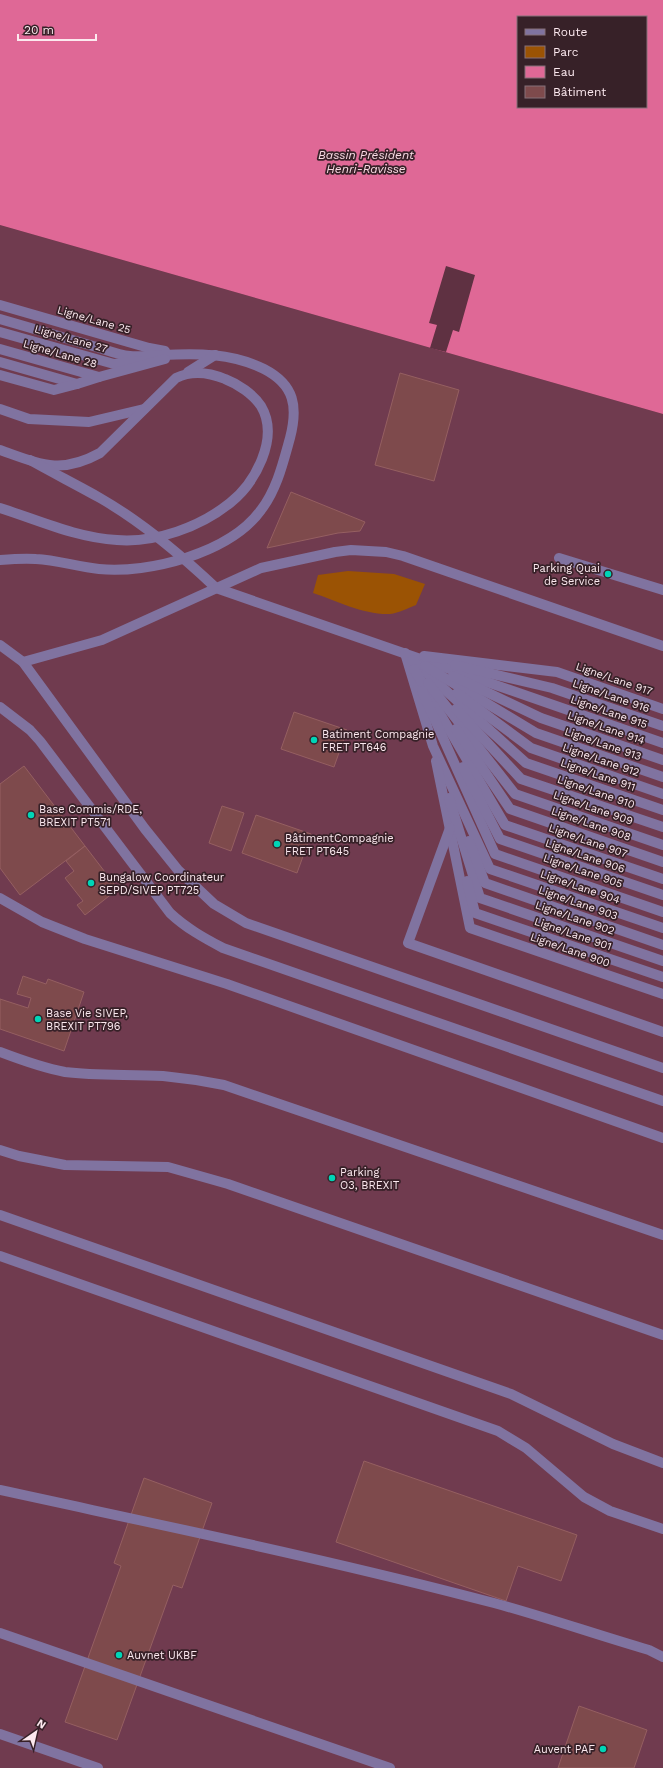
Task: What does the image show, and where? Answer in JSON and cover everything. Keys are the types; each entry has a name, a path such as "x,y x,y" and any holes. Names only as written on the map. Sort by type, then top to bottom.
{"lane":[{"name":"Ligne/Lane 25","path":"0,305 149,348 182,354"},
{"path":"0,319 129,356 182,354 215,355 243,361 265,370 275,377 290,392 293,400 294,423 282,470 260,512 248,523 217,545 184,559 148,568 100,569 36,559 0,560"},
{"name":"Ligne/Lane 27","path":"0,332 114,364 182,354"},
{"name":"Ligne/Lane 28","path":"0,349 99,377 182,354"},
{"path":"0,450 30,460 60,466 85,462 100,453 176,378 215,355"},
{"path":"0,362 77,384"},
{"path":"0,508 56,527 99,538 136,540 156,537 195,524 230,503 252,480 262,461 266,444 267,425 265,417 261,407 254,398 243,389 220,377 206,373 185,374"},
{"path":"0,375 54,390 99,377"},
{"path":"0,409 30,419 89,422 144,408"},
{"path":"30,460 101,498 156,537 184,559 216,588 404,653 433,746 450,828 408,943 663,1032"},
{"path":"23,662 102,640 261,568 351,550 386,552 424,563 663,646"},
{"path":"559,558 663,590"},
{"path":"0,645 23,662 144,829 178,870 214,904 246,922 663,1068"},
{"name":"Ligne/Lane 917","path":"404,653 557,672 663,709"},
{"name":"Ligne/Lane 916","path":"404,653 552,688 663,726"},
{"name":"Ligne/Lane 915","path":"404,653 663,743"},
{"name":"Ligne/Lane 914","path":"404,653 541,718 663,760"},
{"name":"Ligne/Lane 913","path":"404,653 536,734 663,777"},
{"name":"Ligne/Lane 912","path":"404,653 531,748 663,794"},
{"name":"Ligne/Lane 911","path":"404,653 526,763 663,810"},
{"name":"Ligne/Lane 910","path":"404,653 521,779 663,827"},
{"name":"Ligne/Lane 909","path":"404,653 516,794 663,845"},
{"name":"Ligne/Lane 908","path":"404,653 510,809 663,862"},
{"name":"Ligne/Lane 907","path":"404,653 505,825 663,879"},
{"name":"Ligne/Lane 906","path":"404,653 500,839 663,895"},
{"name":"Ligne/Lane 905","path":"404,653 495,854 663,912"},
{"path":"0,707 30,730 40,741 170,913 207,940 223,948 663,1101"},
{"name":"Ligne/Lane 904","path":"433,746 490,869 663,928"},
{"name":"Ligne/Lane 903","path":"433,746 485,884 663,945"},
{"name":"Ligne/Lane 902","path":"433,746 480,898 663,961"},
{"name":"Ligne/Lane 901","path":"433,746 475,913 663,978"},
{"name":"Ligne/Lane 900","path":"450,828 470,928 663,994"},
{"path":"0,898 42,922 85,939 227,984 663,1138"},
{"path":"0,1052 36,1065 64,1071 89,1074 163,1076 224,1084 663,1235"},
{"path":"0,1150 18,1156 65,1166 109,1165 168,1167 228,1184 663,1335"},
{"path":"0,1215 511,1394 613,1444 663,1463"},
{"path":"0,1256 498,1431 526,1448 578,1492 597,1505 663,1529"},
{"path":"0,1490 216,1537 474,1598 649,1650 663,1657"},
{"path":"0,1633 390,1768"},
{"path":"0,1734 98,1768"}],"shaded area":[{"path":"0,225 663,414 663,1768 0,1768"}],"green space":[{"path":"348,571 394,574 425,584 416,605 400,612 390,614 380,614 361,610 313,593 318,575"}],"water":[{"name":"Bassin Président Henri-Ravisse","path":"0,0 663,0 663,414 0,225"}],"pier":[{"path":"446,266 475,275 459,332 453,330 446,352 430,348 437,325 429,323"}],"building":[{"path":"400,373 459,390 434,481 375,465"},
{"path":"291,492 365,522 360,531 338,533 267,548"},
{"name":"Batiment Compagnie FRET PT646","path":"294,712 347,730 334,767 281,749"},
{"name":"Base Commis/RDE, BREXIT PT571","path":"24,766 85,846 20,895 0,868 0,784"},
{"path":"222,806 244,813 231,851 209,843"},
{"name":"BâtimentCompagnie FRET PT645","path":"256,815 311,834 297,873 242,853"},
{"name":"Bungalow Coordinateur SEPD/SIVEP PT725","path":"85,846 118,889 85,915 77,905 83,901 65,878 74,871 66,861"},
{"name":"Base Vie SIVEP, BREXIT PT796","path":"23,976 46,984 48,979 84,992 64,1051 0,1029 0,999 28,1008 31,998 17,994"},
{"path":"364,1461 577,1535 561,1581 518,1566 506,1601 336,1542"},
{"name":"Auvnet UKBF","path":"144,1478 212,1503 182,1588 173,1585 117,1740 65,1722 121,1566 114,1563"},
{"name":"Auvent PAF","path":"579,1706 647,1730 634,1768 558,1768"}],"place":[{"name":"Parking Quai de Service","path":"608,574"},
{"name":"Batiment Compagnie FRET PT646","path":"314,740"},
{"name":"Base Commis/RDE, BREXIT PT571","path":"31,815"},
{"name":"BâtimentCompagnie FRET PT645","path":"277,844"},
{"name":"Bungalow Coordinateur SEPD/SIVEP PT725","path":"91,883"},
{"name":"Base Vie SIVEP, BREXIT PT796","path":"38,1019"},
{"name":"Parking O3, BREXIT","path":"332,1178"},
{"name":"Auvnet UKBF","path":"119,1655"},
{"name":"Auvent PAF","path":"603,1749"}]}
